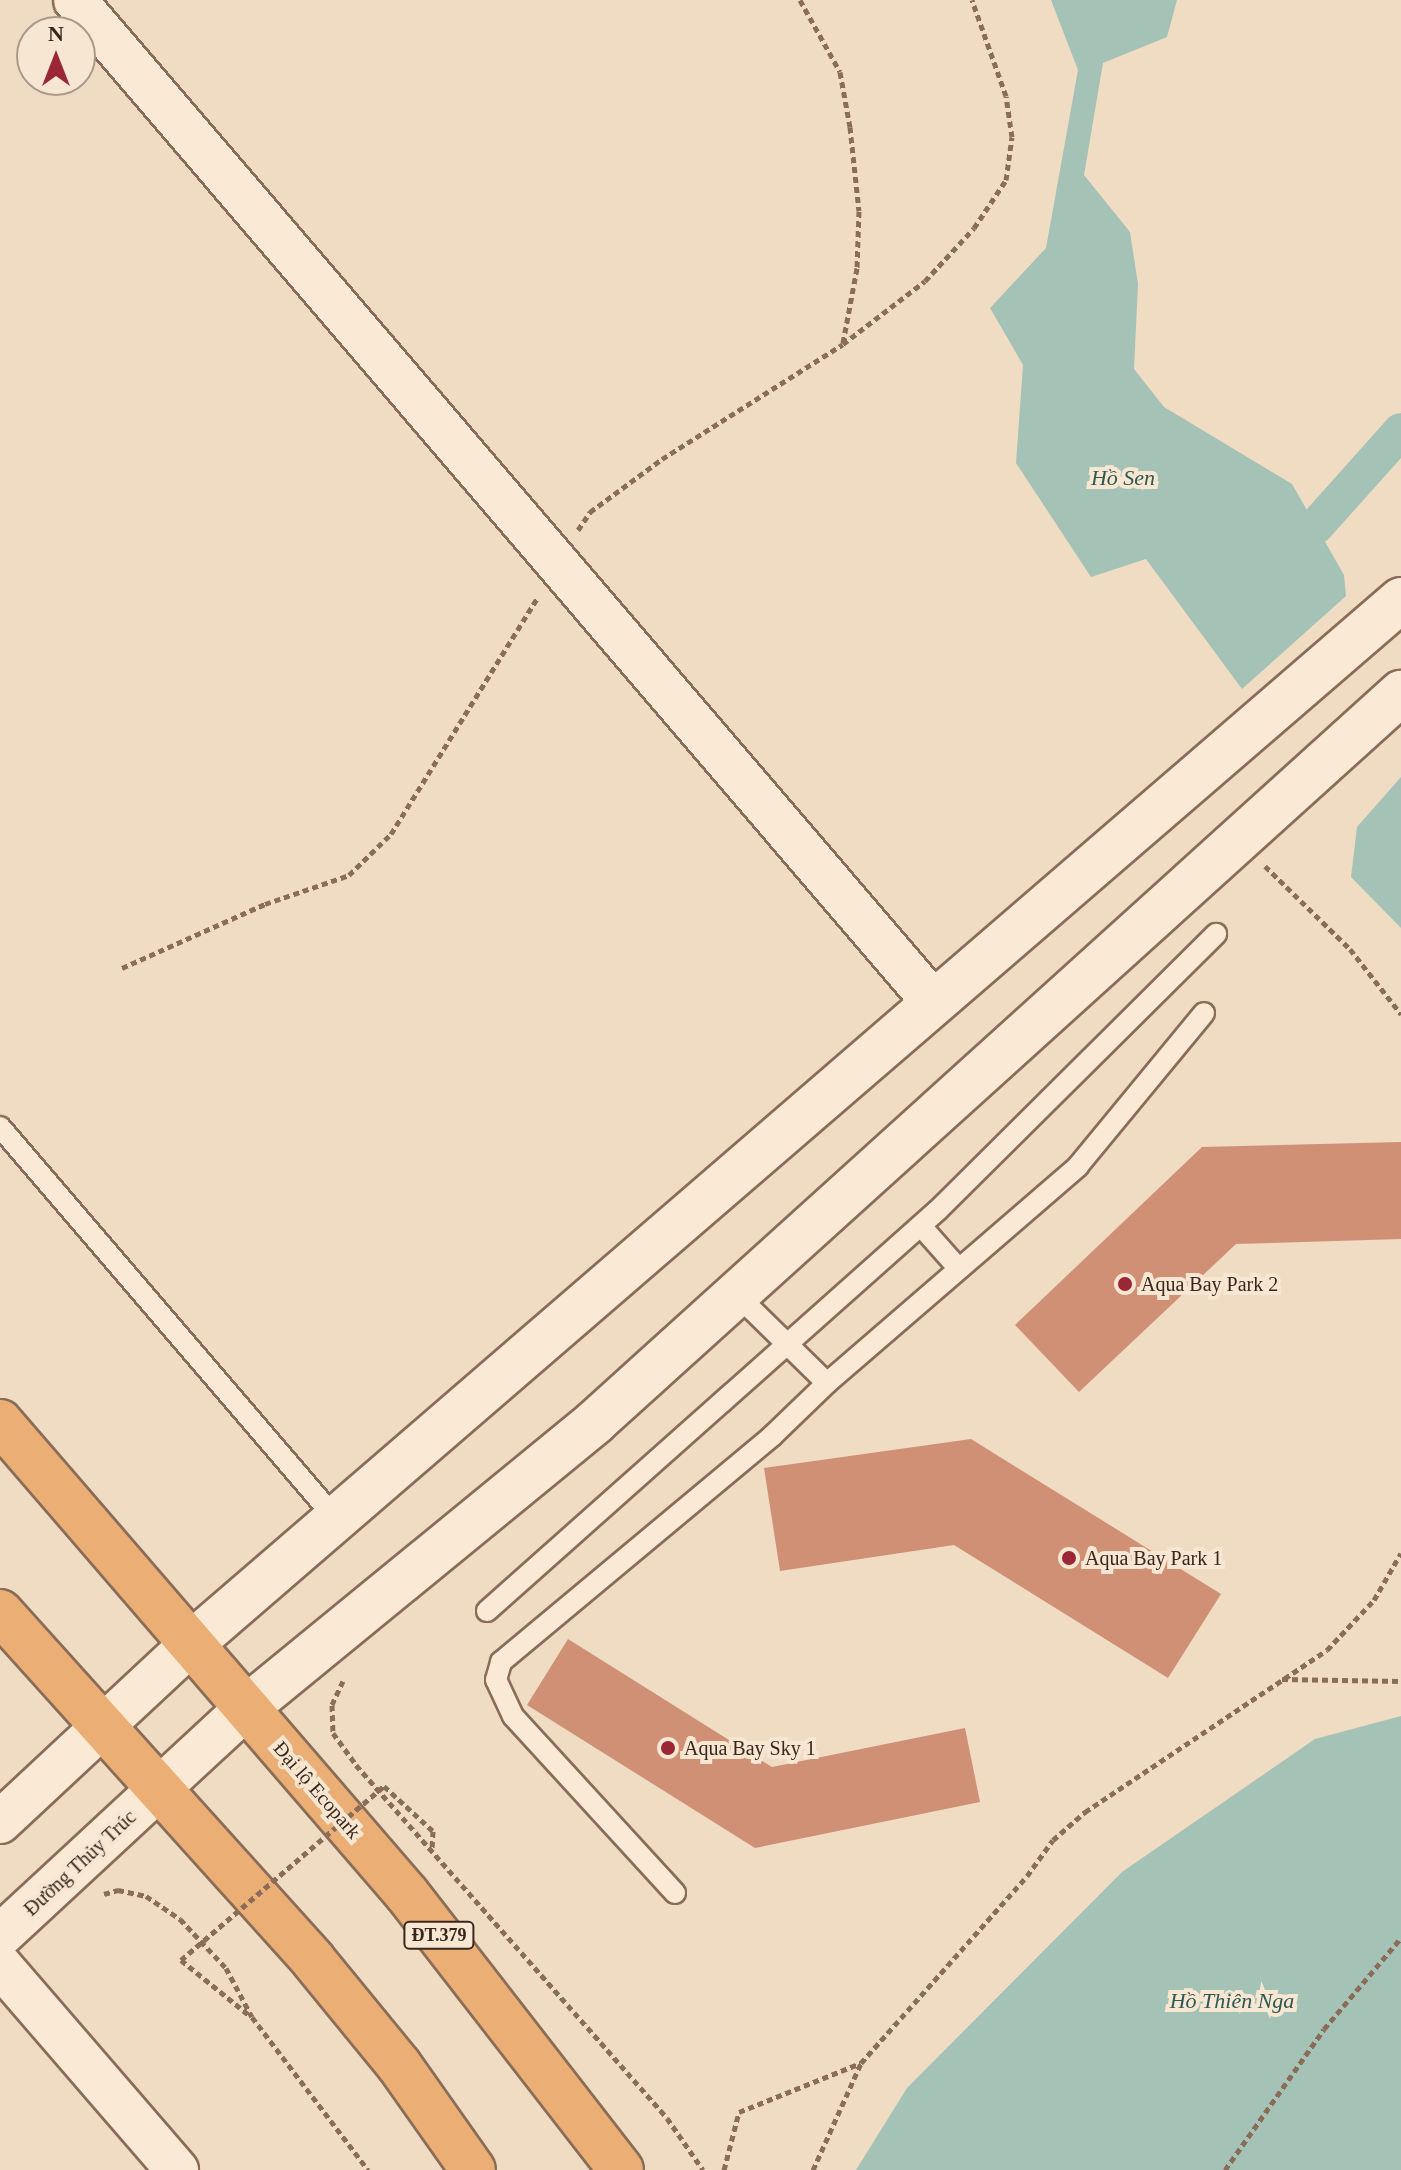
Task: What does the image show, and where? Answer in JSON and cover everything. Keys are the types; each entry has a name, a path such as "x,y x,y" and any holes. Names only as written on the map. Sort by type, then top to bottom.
{"highway":[{"name":"Đại lộ Ecopark","path":"0,1422 407,1894 621,2170"},
{"path":"0,1612 100,1728 160,1789 323,1972 399,2065 473,2170"}],"main road":[{"path":"191,1644 1401,600"},
{"path":"246,1708 595,1422 1401,693"}],"street":[{"path":"75,0 934,1003"},
{"path":"0,1822 191,1644"},
{"name":"Đường Thủy Trúc","path":"0,1936 246,1708"},
{"path":"0,1965 177,2170"}],"lane":[{"path":"487,1611 921,1226 1216,934"},
{"path":"675,1893 513,1716 496,1680 501,1662 772,1436 827,1383 1078,1166 1204,1013"},
{"path":"0,1127 336,1519"},
{"path":"921,1226 959,1269"},
{"path":"736,1294 827,1383"}],"path":[{"path":"800,0 840,72 850,127 859,225 843,344"},
{"path":"122,968 265,904 349,875 391,834 520,630 556,562 590,512 662,459 843,344 925,281 974,228 1006,180 1012,137 1006,96 972,0"},
{"path":"1238,840 1350,949 1401,1014"},
{"path":"813,2170 861,2063 1027,1876 1053,1840 1327,1650 1374,1600 1401,1553"},
{"path":"345,1677 332,1705 333,1733 431,1852 667,2118 703,2170"},
{"path":"1282,1679 1401,1681"},
{"path":"252,2017 181,1960 384,1786 433,1831 431,1852"},
{"path":"95,1896 118,1890 146,1896 180,1919 226,1968 252,2017 368,2170"},
{"path":"1225,2170 1324,2029 1401,1938"},
{"path":"724,2170 739,2112 861,2063"}],"water":[{"name":"Hồ Sen","path":"1051,0 1177,0 1167,37 1103,63 1084,175 1130,232 1138,284 1134,369 1164,407 1292,484 1344,575 1346,596 1242,689 1146,559 1091,577 1016,463 1023,365 990,308 1046,248 1078,70"},
{"path":"1401,777 1401,928 1351,877 1357,827"},
{"name":"Hồ Thiên Nga","path":"1401,1716 1401,2170 856,2170 907,2088 1122,1872 1315,1739"}],"building":[{"name":"Aqua Bay Park 2","path":"1401,1142 1401,1239 1236,1244 1079,1392 1015,1325 1202,1147"},
{"name":"Aqua Bay Park 1","path":"971,1439 1221,1594 1168,1678 954,1545 780,1571 764,1468"},
{"name":"Aqua Bay Sky 1","path":"568,1639 772,1767 965,1728 980,1802 755,1848 527,1705"}],"waterway":[{"path":"1316,526 1401,431"}],"place":[{"name":"Aqua Bay Park 2","path":"1125,1284"},
{"name":"Aqua Bay Park 1","path":"1069,1558"},
{"name":"Aqua Bay Sky 1","path":"668,1748"}]}
